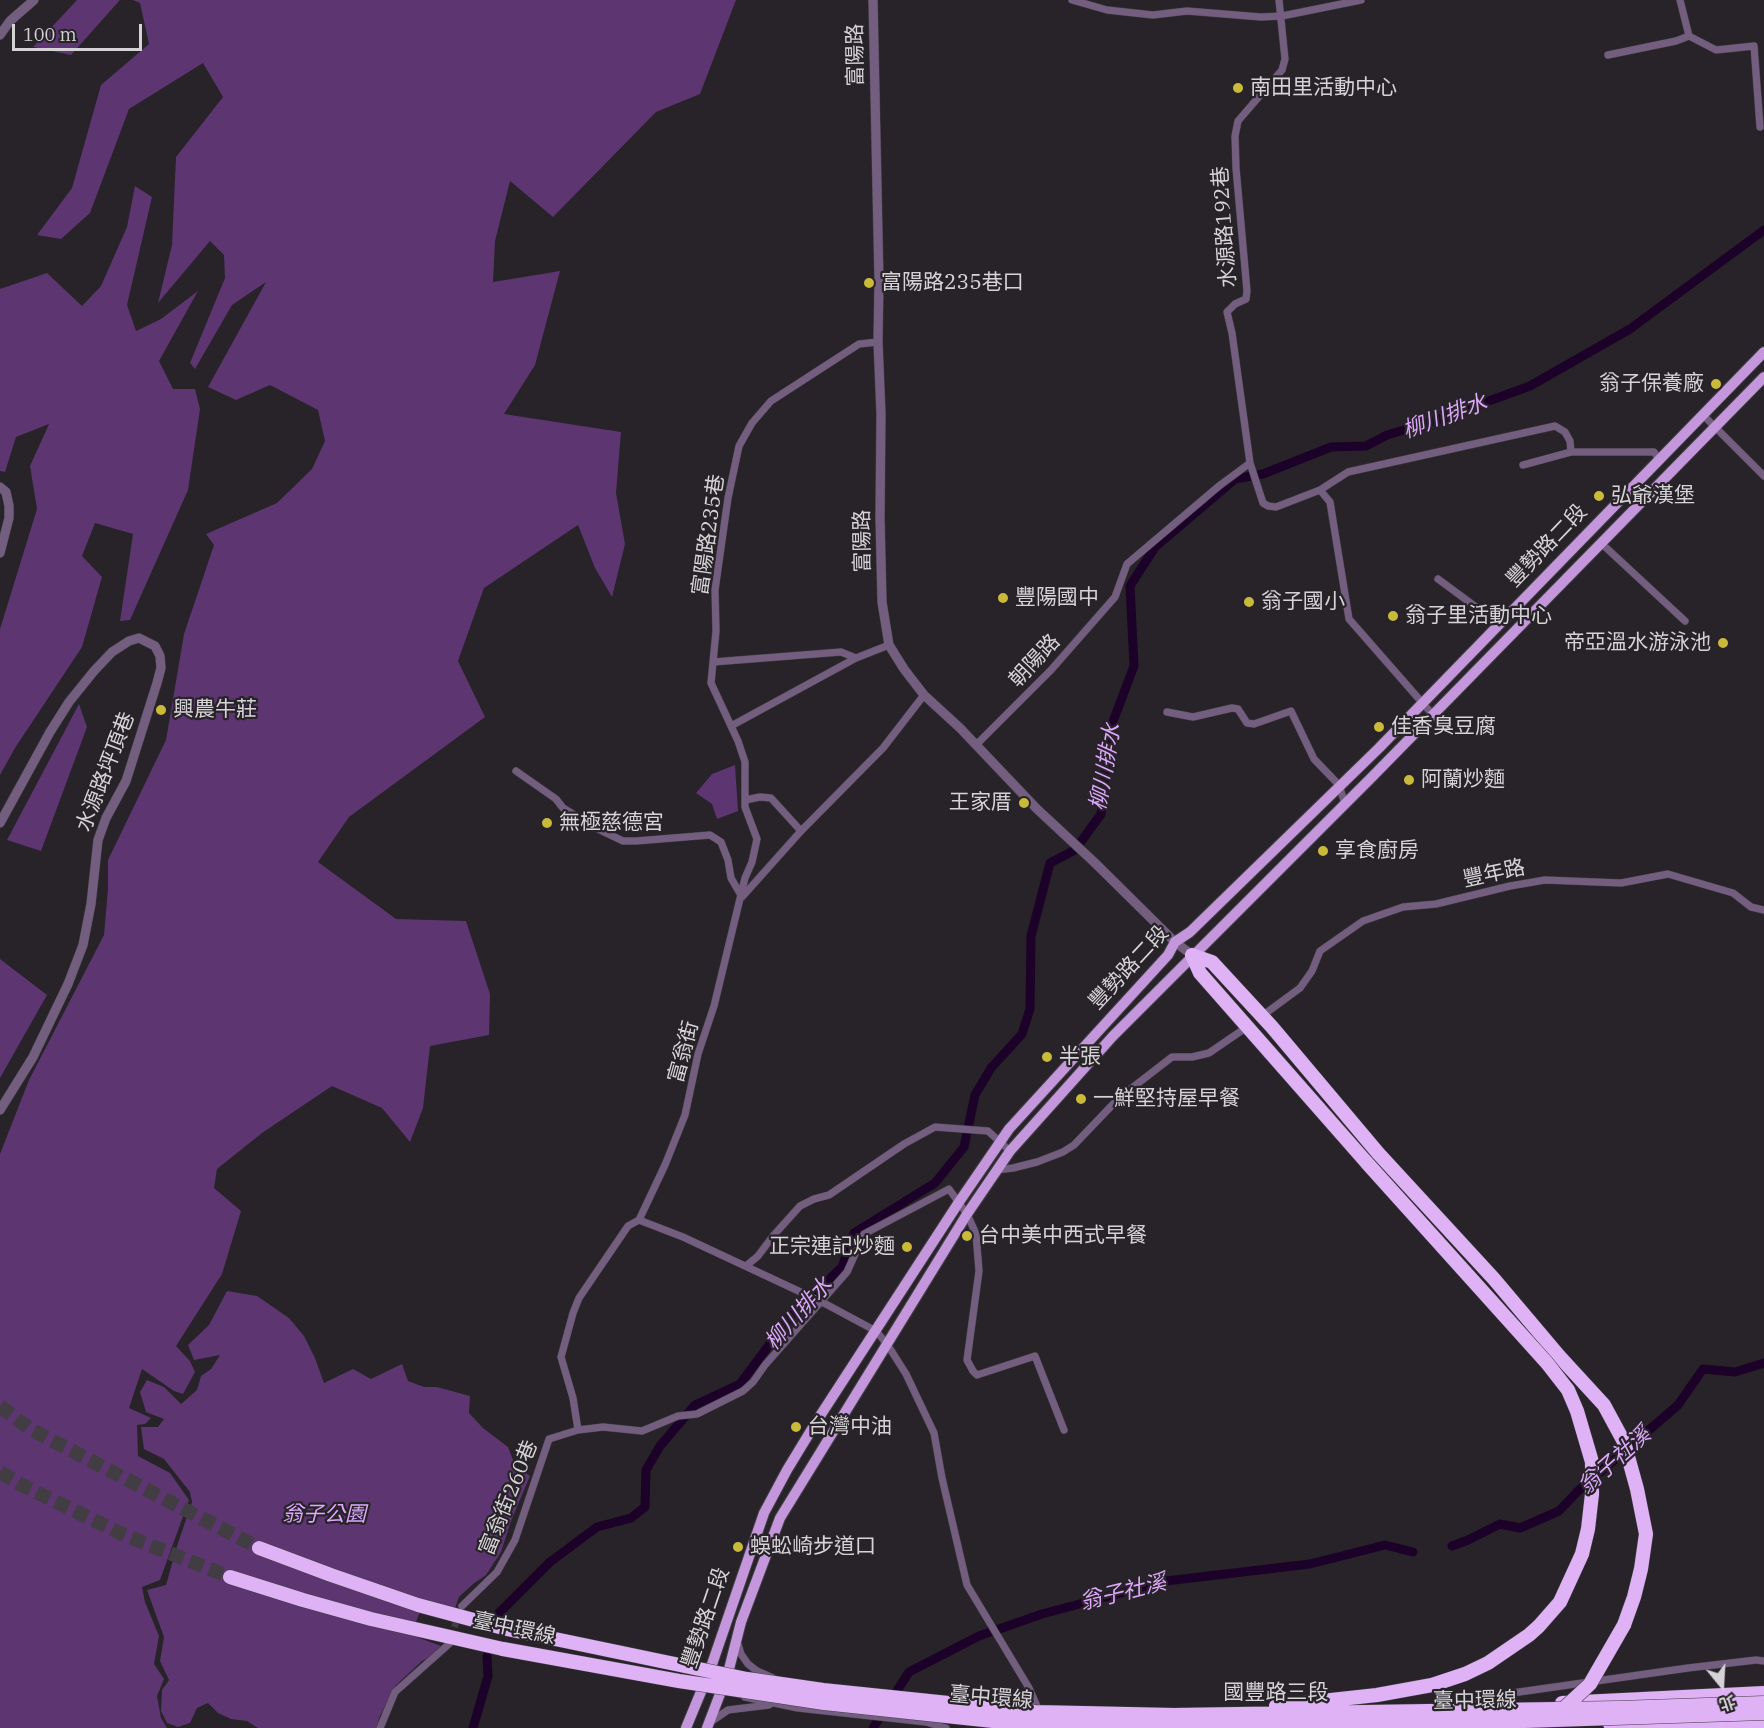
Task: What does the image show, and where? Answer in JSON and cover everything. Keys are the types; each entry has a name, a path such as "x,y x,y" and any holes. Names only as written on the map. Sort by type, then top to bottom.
{"highway":[{"path":"1192,956 1212,962 1272,1027 1378,1154 1494,1279 1604,1405 1624,1442 1646,1534 1635,1597 1624,1625 1590,1684 1555,1716 1538,1726"},
{"path":"1042,1727 1176,1722 1432,1686 1465,1674 1505,1653 1539,1626 1560,1602 1582,1554 1591,1511 1592,1462 1577,1411 1568,1390 1547,1363 1200,973 1192,956"},
{"name":"臺中環線","path":"259,1548 418,1605 507,1629 679,1666 823,1690 1035,1712 1176,1722 1764,1702"},
{"name":"臺中環線","path":"230,1577 360,1616 503,1649 679,1682 824,1703 993,1721 1222,1728 1764,1713"},
{"path":"1472,1708 1764,1693"},
{"path":"1260,1728 1764,1722"},
{"path":"1060,1724 1087,1728"}],"main road":[{"name":"豐勢路二段","path":"686,1728 710,1670 764,1513 818,1419 958,1202 1001,1141 1168,955 1175,942 1190,932 1423,703 1764,352"},
{"name":"豐勢路二段","path":"707,1728 728,1673 737,1635 780,1518 967,1214 1010,1151 1113,1036 1433,715 1764,377"}],"street":[{"path":"0,35 10,21 34,0"},
{"name":"富陽路","path":"873,0 881,414 882,602 890,645 904,669 924,695 1037,809 1192,956"},
{"path":"1072,0 1107,10 1153,15 1187,12 1261,17 1282,16 1361,0"},
{"name":"水源路192巷","path":"1279,0 1285,59 1282,70 1238,121 1235,136 1247,291 1246,299 1235,304 1227,312 1250,463 1263,503 1268,507 1276,507 1320,490"},
{"path":"1680,0 1689,36"},
{"path":"1608,55 1676,41 1689,36 1716,50 1754,46 1760,127"},
{"name":"富陽路235巷","path":"742,897 745,878 752,862 757,839 745,807 745,762 711,683 716,631 715,590 728,498 739,446 752,423 771,400 859,344 878,342"},
{"path":"1703,415 1764,476"},
{"path":"1433,715 1349,619 1330,502 1320,490 1348,472 1555,426 1565,432 1570,441 1571,452"},
{"path":"1523,465 1571,452 1654,452 1659,459"},
{"name":"朝陽路","path":"975,745 1051,670 1115,597 1127,564 1203,499 1250,463"},
{"path":"0,487 6,492 9,506 9,518 0,553"},
{"path":"1601,543 1685,621"},
{"path":"1438,579 1499,624"},
{"name":"水源路坪頂巷","path":"0,823 50,732 69,702 94,671 112,652 129,641 139,638 155,646 160,656 161,668 126,781 106,818 98,840 91,904 83,945 68,984 33,1057 0,1110"},
{"path":"731,726 856,658 890,645"},
{"path":"713,662 841,652 856,658"},
{"name":"富翁街","path":"639,1220 685,1115 698,1054 714,1006 742,897 801,831 883,748 924,695"},
{"path":"1167,712 1193,717 1232,708 1238,709 1247,723 1254,724 1291,711 1314,759 1339,785 1345,804"},
{"path":"516,771 556,799 563,808 623,841 636,842 710,835 721,842 728,860 731,878 742,897"},
{"path":"745,800 760,797 771,798 801,831"},
{"name":"豐年路","path":"1266,1013 1300,988 1312,971 1320,951 1363,921 1403,907 1436,904 1545,880 1621,883 1668,874 1732,894 1751,907 1764,910"},
{"path":"997,1170 1021,1166 1063,1152 1074,1145 1107,1108 1172,1057 1203,1055 1215,1050 1244,1029"},
{"path":"746,1266 758,1256 801,1206 829,1195 904,1144 935,1127 988,1131 1010,1151"},
{"path":"926,1722 952,1718 1042,1727 1039,1710 1029,1688 964,1578 934,1433 906,1374 887,1344 876,1331 818,1300 639,1220 628,1226 579,1298 561,1358 573,1398 578,1430 603,1427 642,1431 678,1416 697,1414 743,1391 753,1382 818,1300 848,1272 864,1234 949,1189 967,1214 976,1234 979,1271 967,1360 977,1375 1035,1356 1064,1430"},
{"name":"富翁街260巷","path":"462,1606 497,1572 514,1539 549,1439 578,1430"},
{"name":"國豐路三段","path":"737,1635 739,1649 748,1664 757,1671 784,1683"},
{"path":"380,1728 395,1692 449,1644"},
{"name":"國豐路三段","path":"710,1670 784,1683 1039,1710 1472,1708 1491,1696 1700,1667 1764,1661"},
{"path":"701,1690 776,1704 926,1722 946,1728"},
{"path":"707,1728 715,1718 728,1710 776,1704"}],"green space":[{"path":"77,0 120,0 71,55 33,47"},
{"path":"133,0 736,0 700,94 656,112 553,217 510,181 495,241 493,282 560,271 535,365 504,414 621,432 616,493 625,544 612,597 595,568 578,525 484,588 458,661 485,717 349,817 318,862 396,919 466,921 490,994 489,1035 430,1046 423,1108 410,1142 382,1108 332,1086 262,1133 217,1169 214,1188 241,1211 222,1274 176,1346 190,1361 195,1372 183,1394 174,1391 142,1369 129,1408 151,1418 145,1424 137,1425 138,1456 170,1473 189,1500 160,1580 142,1587 145,1602 159,1636 154,1664 164,1679 157,1696 161,1718 167,1728 0,1728 0,1154 29,1080 104,935 108,860 166,740 184,634 214,545 206,534 277,503 312,469 325,441 318,410 270,385 236,400 208,387 266,282 232,305 195,369 190,363 225,278 224,255 210,241 158,303 172,245 176,157 223,97 203,63 129,109 90,213 61,239 37,235 72,188 101,85 149,44 140,3"},
{"path":"135,186 152,197 127,305 136,331 161,319 198,291 159,361 173,389 195,389 200,409 188,490 130,620 120,621 133,534 95,523 82,556 102,577 82,647 15,748 0,775 0,629 37,509 30,466 49,424 16,437 5,472 0,471 0,289 47,273 82,306 101,286 127,227"},
{"path":"79,704 87,727 41,851 7,840"},
{"path":"735,765 738,811 717,819 712,804 696,793 712,774"},
{"path":"0,959 47,995 0,1078"},
{"name":"翁子公園","path":"227,1291 257,1296 289,1318 304,1336 324,1383 353,1369 371,1379 402,1364 408,1381 424,1387 437,1387 470,1396 469,1413 483,1428 508,1447 515,1465 530,1476 501,1552 486,1575 459,1597 454,1611 424,1601 411,1635 444,1647 437,1654 422,1661 395,1686 379,1718 377,1728 258,1728 247,1721 231,1719 218,1713 208,1703 197,1708 190,1723 178,1727 167,1723 161,1711 162,1690 169,1680 160,1661 164,1637 147,1590 166,1585 192,1502 190,1492 164,1459 144,1449 141,1427 158,1427 164,1419 146,1412 140,1392 147,1380 164,1387 181,1404 197,1390 201,1376 211,1369 220,1355 194,1360 188,1345 209,1325"}],"waterway":[{"name":"柳川排水","path":"499,1613 550,1562 597,1527 631,1518 645,1507 646,1470 660,1446 695,1405 740,1384 790,1317 842,1267 854,1233 935,1183 964,1147 975,1095 991,1068 1022,1034 1030,1009 1031,936 1050,863 1075,850 1101,814 1109,732 1134,666 1130,586 1155,547 1235,479 1263,474 1331,447 1366,446 1387,435 1434,421 1530,386 1630,329 1764,230"},
{"name":"翁子社溪","path":"1452,1546 1500,1524 1520,1528 1559,1511 1577,1492 1678,1405 1703,1369 1735,1372 1764,1363"},
{"name":"翁子社溪","path":"873,1728 909,1672 979,1636 1042,1614 1166,1581 1310,1564 1385,1545 1413,1552"},
{"path":"473,1728 488,1676 487,1656"}],"tunnel":[{"path":"0,1406 30,1429 259,1548"},
{"path":"0,1472 122,1534 230,1577"},
{"path":"451,1637 459,1614"}],"place":[{"name":"南田里活動中心","path":"1238,88"},
{"name":"富陽路235巷口","path":"869,283"},
{"name":"翁子保養廠","path":"1716,384"},
{"name":"弘爺漢堡","path":"1599,496"},
{"name":"豐陽國中","path":"1003,598"},
{"name":"翁子國小","path":"1249,602"},
{"name":"翁子里活動中心","path":"1393,616"},
{"name":"帝亞溫水游泳池","path":"1723,643"},
{"name":"興農牛莊","path":"161,710"},
{"name":"佳香臭豆腐","path":"1379,727"},
{"name":"阿蘭炒麵","path":"1409,780"},
{"name":"王家厝","path":"1024,803"},
{"name":"無極慈德宮","path":"547,823"},
{"name":"享食廚房","path":"1323,851"},
{"name":"半張","path":"1047,1057"},
{"name":"一鮮堅持屋早餐","path":"1081,1099"},
{"name":"台中美中西式早餐","path":"967,1236"},
{"name":"正宗連記炒麵","path":"907,1247"},
{"name":"台灣中油","path":"796,1427"},
{"name":"蜈蚣崎步道口","path":"738,1547"}]}
